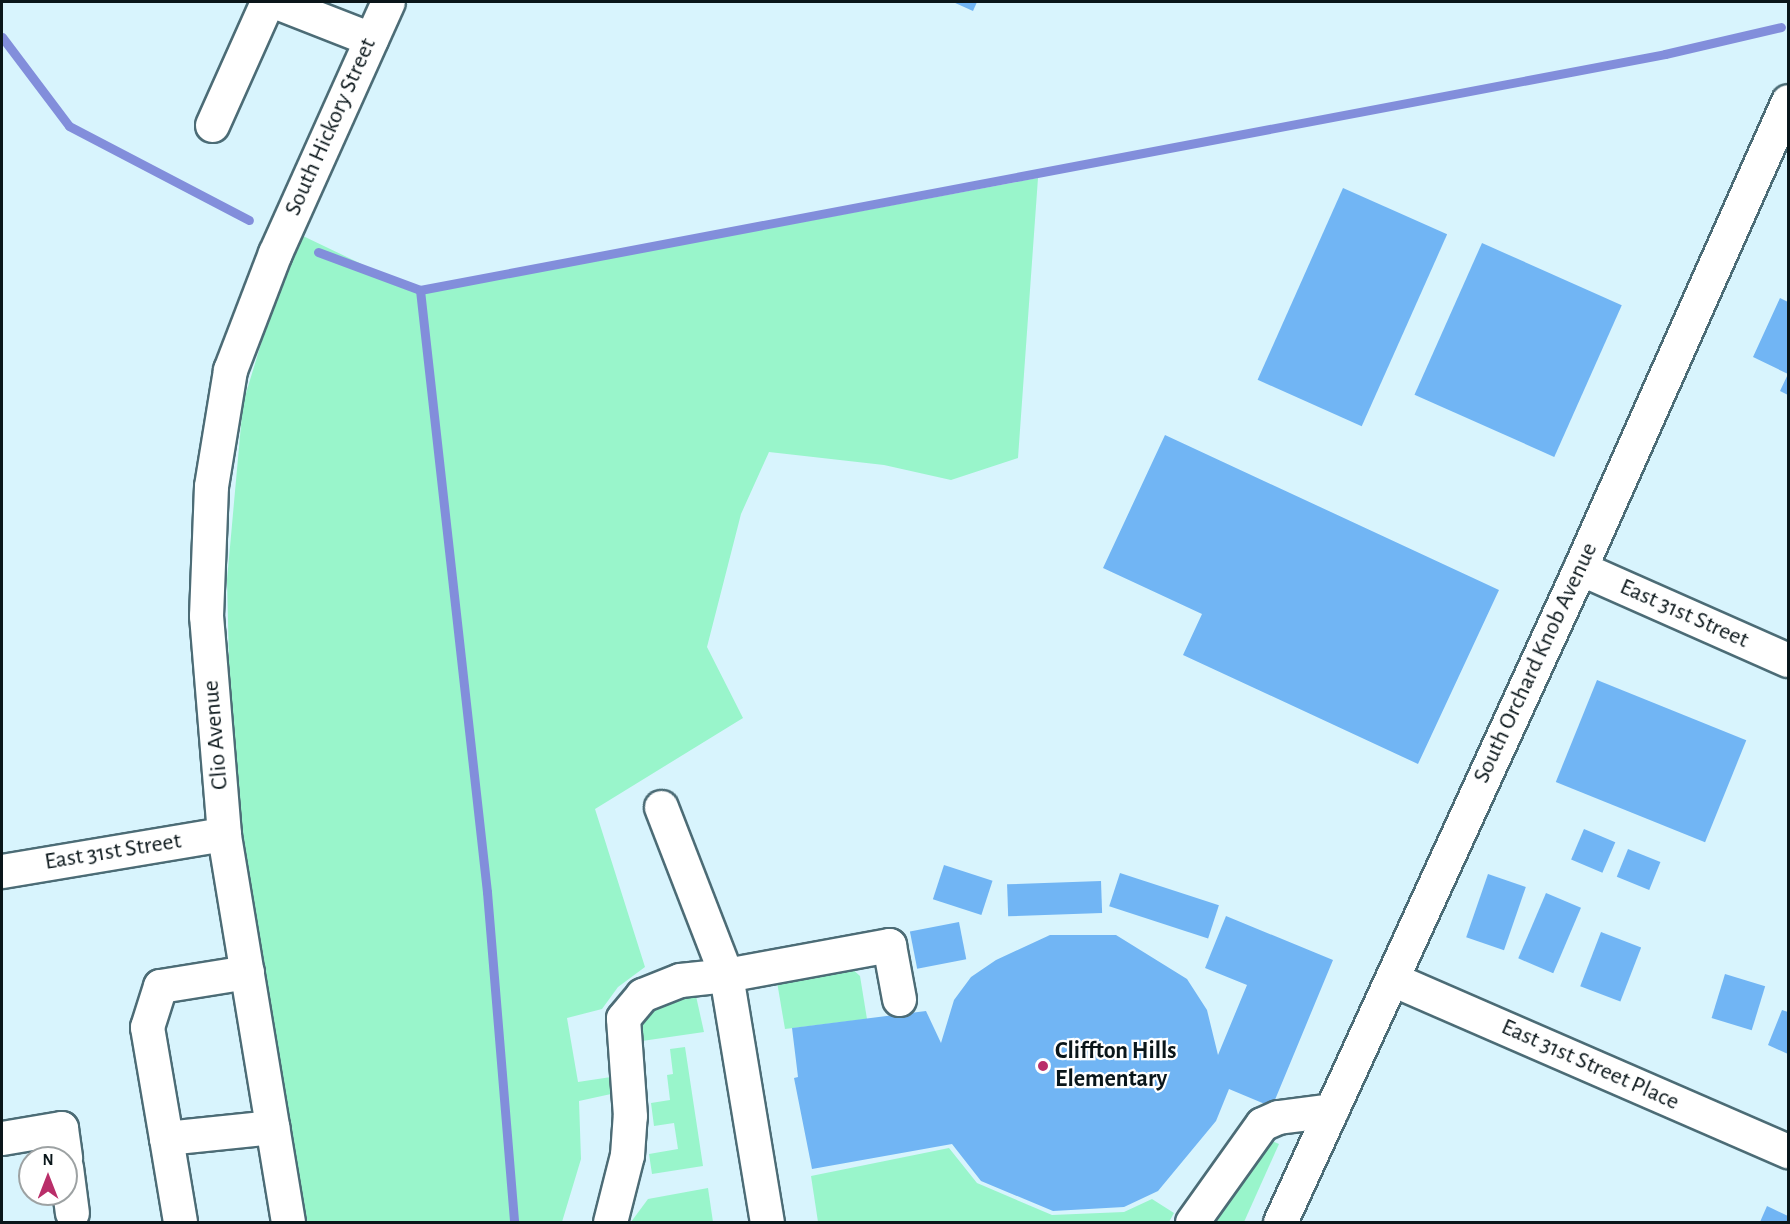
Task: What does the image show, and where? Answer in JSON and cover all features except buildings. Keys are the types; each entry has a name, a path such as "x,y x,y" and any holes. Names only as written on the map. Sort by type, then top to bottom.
{"street":[{"path":"212,125 267,2"},
{"path":"276,2 371,39"},
{"name":"South Hickory Street","path":"275,253 388,2"},
{"name":"South Orchard Knob Avenue","path":"1280,1222 1580,568 1788,101"},
{"name":"Clio Avenue","path":"275,253 230,370 212,486 206,616 224,834 288,1222"},
{"name":"East 31st Street","path":"1580,568 1788,660"},
{"path":"661,807 726,975 767,1222"},
{"name":"East 31st Street","path":"2,871 224,834"},
{"path":"610,1222 627,1155 630,1116 623,1018 642,995 680,980 726,975 889,945 899,999"},
{"path":"180,1222 147,1026 160,986 247,972"},
{"name":"East 31st Street Place","path":"1392,979 1788,1151"},
{"path":"1192,1222 1262,1124 1278,1117 1332,1110"},
{"path":"166,1138 273,1127"},
{"path":"2,1138 61,1128 63,1146"},
{"path":"71,1206 72,1213"}],"green space":[{"path":"1038,178 1018,458 951,480 884,465 769,452 741,514 707,647 743,718 595,809 645,967 618,987 602,1009 567,1018 578,1082 611,1077 611,1094 579,1101 581,1159 562,1222 304,1222 232,786 227,580 243,403 278,288 303,236 422,293"},
{"path":"850,967 860,976 867,1019 785,1029 775,970"},
{"path":"694,987 704,1032 642,1041 638,1027 645,1012"},
{"path":"685,1047 703,1166 652,1174 649,1154 678,1149 674,1123 654,1126 651,1103 670,1100 667,1075 673,1074 670,1049"},
{"path":"1272,1141 1279,1144 1244,1222 1213,1222 1265,1142"},
{"path":"949,1148 977,1183 1052,1215 1124,1212 1152,1199 1174,1213 1169,1222 818,1222 811,1176"},
{"path":"708,1188 713,1222 631,1222 648,1199"}],"waterway":[{"path":"318,252 420,290 1665,54 1781,27"},
{"path":"2,37 69,126 249,220"},
{"path":"420,290 487,892 514,1222"}],"place":[{"name":"Cliffton Hills Elementary","path":"1043,1066"}]}
